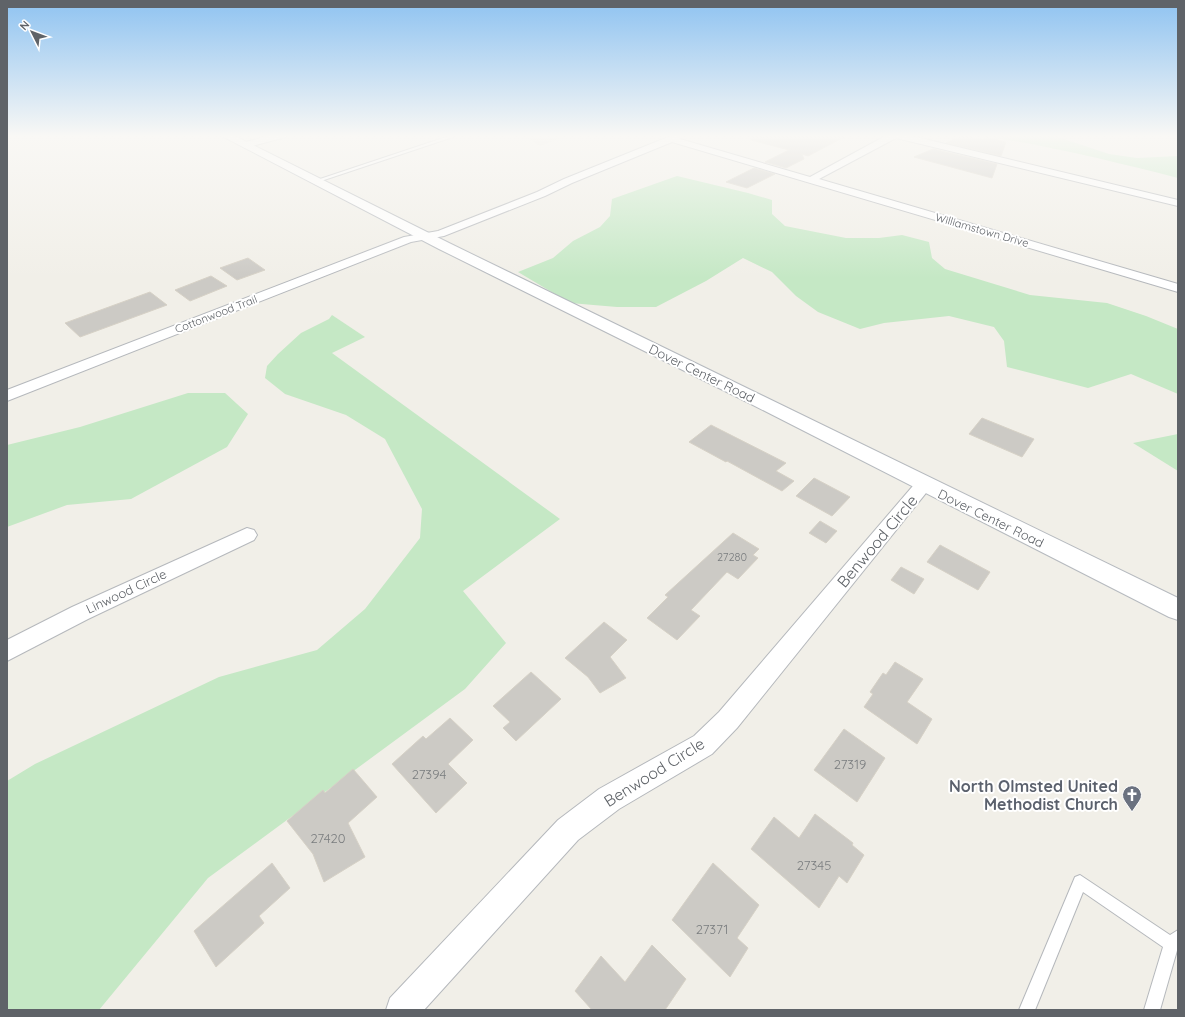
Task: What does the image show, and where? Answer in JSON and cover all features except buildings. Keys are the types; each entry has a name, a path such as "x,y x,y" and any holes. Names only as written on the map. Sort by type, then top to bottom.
{"street":[{"name":"Dover Center Road","path":"319,182 1178,610"},
{"name":"Cottonwood Trail","path":"7,396 408,239 440,234 541,194 565,182"},
{"name":"Williamstown Drive","path":"819,182 1178,288"},
{"path":"1093,182 1178,203"},
{"name":"Benwood Circle","path":"402,1010 568,830 609,799 703,745 728,720 924,484"},
{"name":"Linwood Circle","path":"7,651 80,612 247,535"}],"lane":[{"path":"1028,1010 1080,882 1174,941 1152,1010"}],"green space":[{"path":"659,182 704,182 772,200 772,214 785,226 846,238 879,238 902,235 929,242 932,258 945,269 1030,295 1107,303 1146,316 1178,329 1178,394 1131,374 1088,388 1007,367 1004,341 994,327 949,316 884,323 860,329 818,312 796,296 772,272 743,258 706,281 656,307 617,307 570,303 518,272 553,258 573,241 600,227 610,216 612,199"},
{"path":"332,315 365,337 332,353 560,519 463,591 506,643 465,689 208,878 99,1010 7,1010 7,781 35,764 219,677 317,650 365,609 420,538 422,509 385,439 346,415 285,394 265,378 267,366 278,354 301,333 329,319"},
{"path":"188,393 225,393 248,414 227,447 131,499 67,505 7,527 7,445 80,427"},
{"path":"1178,434 1178,471 1133,443"}],"place":[{"name":"North Olmsted United Methodist Church","path":"1132,812"}]}
